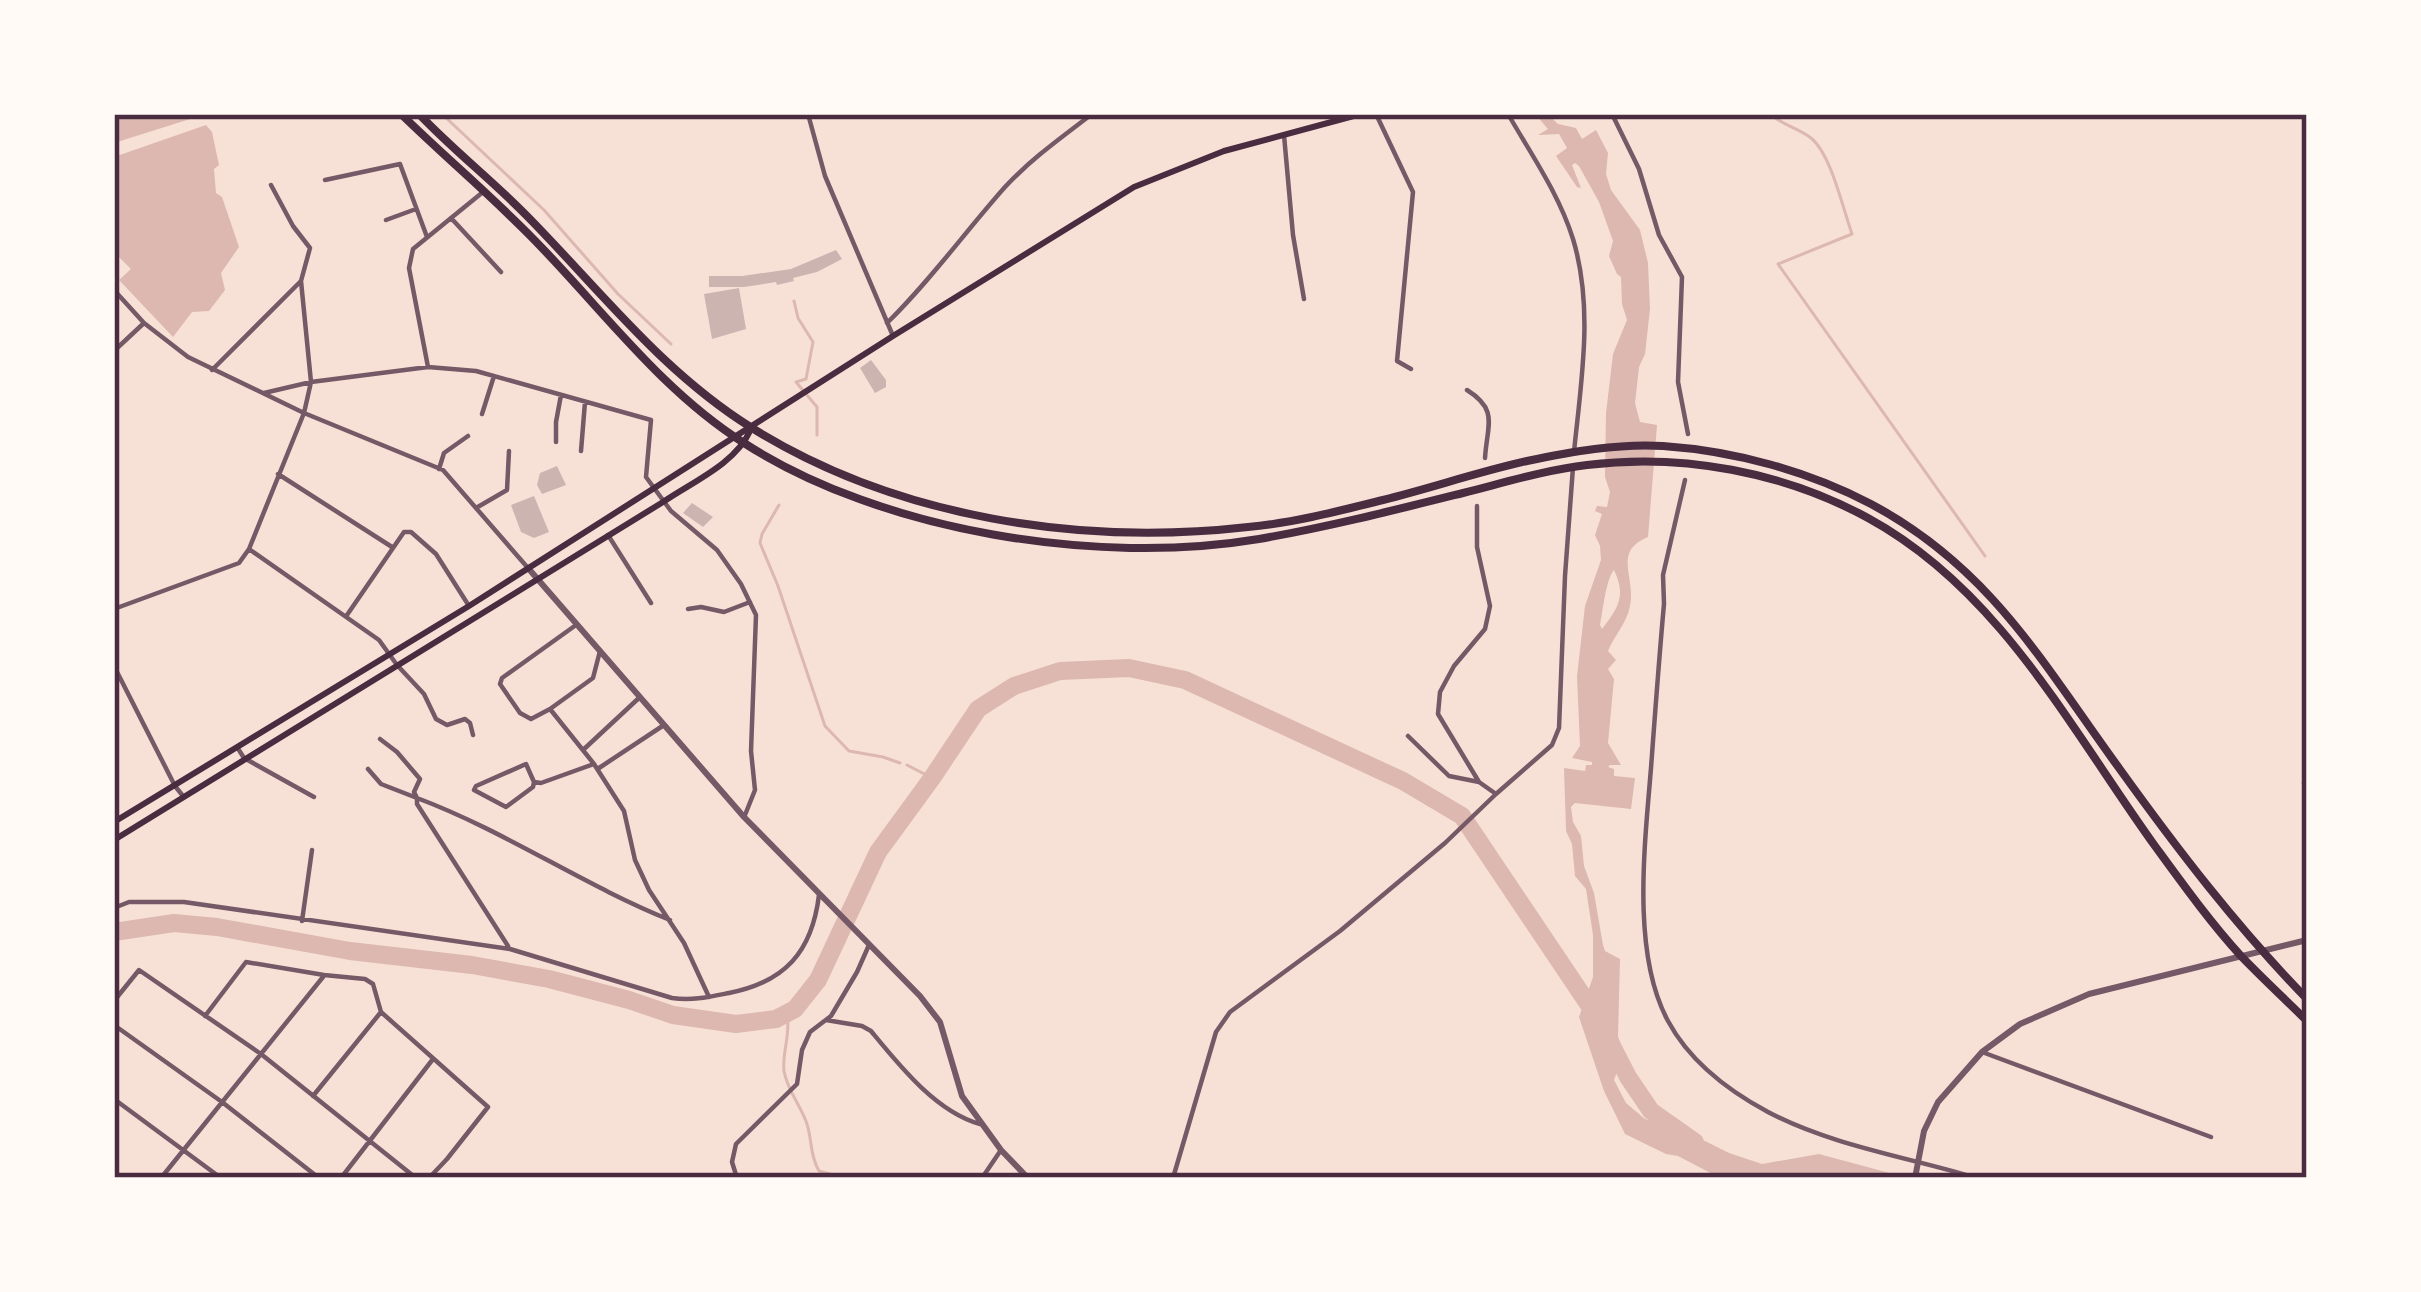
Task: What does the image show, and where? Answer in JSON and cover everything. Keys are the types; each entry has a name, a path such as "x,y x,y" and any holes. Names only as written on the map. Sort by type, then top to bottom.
{"main road":[{"path":"401,114 542,248 671,385 740,440 827,486 944,524 1051,544 1210,546 1348,521 1578,466 1651,461 1748,473 1822,496 1918,549 1964,588 2006,635 2157,849 2242,957 2307,1021"},
{"path":"419,114 526,215 627,326 676,369 751,428 838,471 904,496 992,519 1106,532 1208,531 1256,527 1383,500 1522,462 1652,446 1753,460 1828,484 1875,506 1927,539 1975,579 2016,623 2117,766 2261,952 2307,999"},
{"path":"114,840 663,502 727,460 751,428 1134,187 1224,151 1361,114"},
{"path":"114,822 740,440"}],"street":[{"path":"808,114 825,176 893,336"},
{"path":"887,323 918,293 1006,186 1092,114"},
{"path":"1376,114 1413,192 1397,362 1411,369"},
{"path":"1508,114 1556,197 1581,271 1585,328 1579,452"},
{"path":"1612,114 1640,169 1659,236 1682,277 1678,382 1688,434"},
{"path":"1284,135 1304,299"},
{"path":"325,180 400,164 427,238"},
{"path":"114,609 239,563 249,549 304,413 310,382 301,281 310,248 292,226 271,185"},
{"path":"428,367 409,268 413,249 483,192"},
{"path":"386,220 416,209"},
{"path":"451,218 501,272"},
{"path":"212,370 301,281"},
{"path":"114,290 175,350 304,413 439,469 744,817 920,996 940,1022 962,1096 1028,1178"},
{"path":"114,351 144,323"},
{"path":"264,393 310,382 428,367 476,371 651,420 646,477 663,502 717,550 756,615 754,790 744,817"},
{"path":"482,415 494,376"},
{"path":"1467,390 1490,410 1485,458"},
{"path":"556,442 561,395"},
{"path":"581,451 585,402"},
{"path":"439,469 444,453 468,436"},
{"path":"476,508 507,490 508,451"},
{"path":"1173,1178 1216,1032 1230,1012 1340,931 1552,745 1559,728 1564,576 1578,466"},
{"path":"278,474 392,547"},
{"path":"1685,479 1663,575 1645,843 1650,978 1666,1018 1696,1064 1770,1113 1815,1132 1977,1178"},
{"path":"1477,506 1477,547 1490,606 1485,629 1454,666 1440,692 1438,714 1479,782 1494,796"},
{"path":"347,615 404,532 411,532 436,554 469,606"},
{"path":"608,535 651,603"},
{"path":"249,549 379,640 424,694 436,719 447,725 465,719 473,735"},
{"path":"688,609 724,612 750,602"},
{"path":"576,625 502,678 500,684 520,713 531,719 593,678 600,650"},
{"path":"114,666 183,796"},
{"path":"583,750 640,697"},
{"path":"550,709 596,766 623,811 635,860 709,997"},
{"path":"534,782 596,766 664,725"},
{"path":"1408,736 1449,776 1479,782"},
{"path":"380,740 420,779 414,792 417,804 510,949"},
{"path":"237,748 244,758 314,797"},
{"path":"2307,761 2307,796"},
{"path":"526,764 534,782 506,807 474,790 526,764"},
{"path":"368,769 381,784 456,813 583,881 670,920"},
{"path":"302,920 312,850"},
{"path":"114,908 129,902 184,902 510,949 692,1001 763,985 794,963 822,898"},
{"path":"1916,1174 1924,1131 1938,1102 1982,1052 2020,1024 2089,994 2307,940"},
{"path":"737,1178 736,1144 797,1084 810,1032 826,1020 857,972 866,942"},
{"path":"206,1016 246,962 365,979 373,985 381,1012 488,1106 429,1178"},
{"path":"114,1001 139,970 260,1054 416,1178"},
{"path":"161,1178 324,975"},
{"path":"313,1096 381,1012"},
{"path":"826,1020 872,1031 915,1082 965,1120 981,1124"},
{"path":"114,1025 319,1178"},
{"path":"1982,1052 2211,1137"},
{"path":"341,1178 434,1059"},
{"path":"114,1099 221,1178"},
{"path":"982,1178 1001,1150"}],"shaded area":[{"path":"114,114 206,114 114,143"},
{"path":"1535,114 1548,114 1558,124 1576,128 1582,139 1596,130 1608,153 1606,174 1611,190 1640,230 1648,263 1650,309 1635,403 1640,422 1657,425 1648,537 1637,543 1628,558 1630,606 1608,651 1616,660 1608,669 1614,679 1608,743 1621,765 1608,767 1614,769 1614,776 1635,778 1631,809 1575,803 1571,807 1603,945 1620,959 1618,1037 1624,1053 1614,1080 1626,1103 1645,1119 1762,1164 1819,1154 1908,1178 1720,1178 1625,1134 1604,1091 1579,1017 1593,977 1593,935 1586,889 1575,876 1566,831 1564,768 1585,771 1586,765 1592,765 1572,758 1580,746 1577,676 1585,606 1601,560 1595,535 1602,514 1595,511 1597,506 1607,507 1610,492 1605,477 1606,413 1613,354 1627,320 1621,277 1609,256 1613,241 1599,202 1579,166 1572,165 1581,188 1556,156 1567,148 1559,134 1538,135 1548,129","holes":["1614,570 1620,588 1618,602 1602,629 1605,595"]},
{"path":"206,125 219,165 214,169 216,193 222,197 239,247 221,273 225,290 209,311 192,312 173,337 119,280 131,269 114,252 114,157"}],"building":[{"path":"836,250 842,259 794,281 709,287 709,276 791,269"},
{"path":"739,288 746,329 712,339 704,294"},
{"path":"871,360 886,380 886,387 875,393 860,368"},
{"path":"557,466 566,485 542,494 537,485 540,473"},
{"path":"534,496 549,532 534,538 521,532 511,505"},
{"path":"692,503 713,517 703,527 683,513"}],"waterway":[{"path":"442,114 544,210 618,294 671,344"},
{"path":"1770,114 1818,146 1852,234 1778,264 1985,556"},
{"path":"794,301 813,342 806,379 796,382 817,407 817,435"},
{"path":"779,505 760,543 825,726 849,751 900,763"},
{"path":"114,932 174,923 217,927 549,979 673,1015 736,1024 776,1019 795,1009 818,980 878,852 978,709 1014,686 1060,671 1129,668 1185,680 1403,781 1462,816 1597,1017"},
{"path":"907,765 932,778"},
{"path":"787,1014 786,1078 807,1124 814,1160 819,1171 844,1178"},
{"path":"1610,1042 1651,1111 1695,1142"}]}
